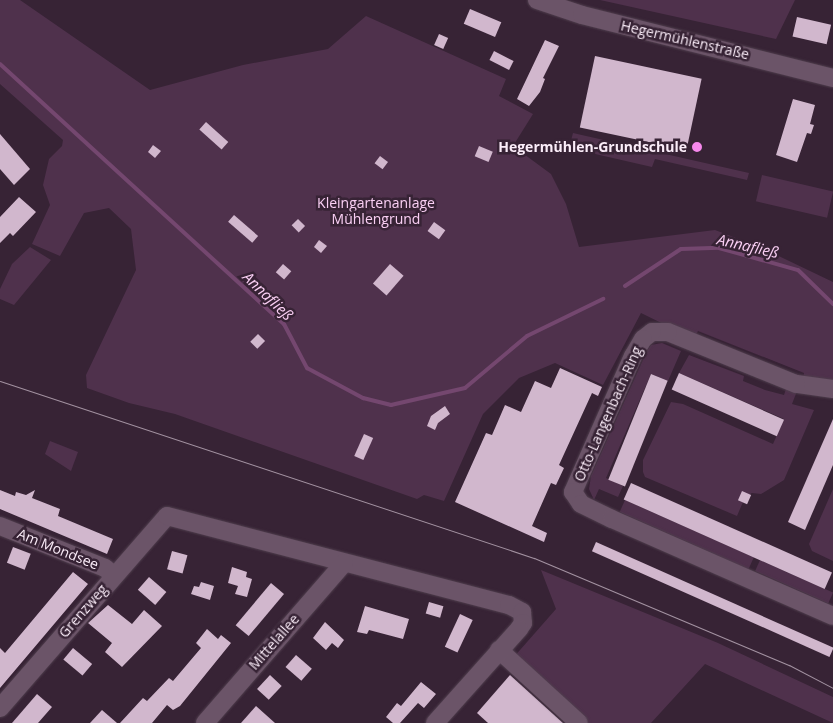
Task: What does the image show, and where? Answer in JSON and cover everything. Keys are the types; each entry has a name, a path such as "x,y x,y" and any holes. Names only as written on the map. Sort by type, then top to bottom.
{"street":[{"name":"Hegermühlenstraße","path":"537,0 582,15 833,78"},
{"name":"Otto-Langenbach-Ring","path":"833,390 796,384 668,332 652,332 643,339 633,356 574,492 582,504 612,519 833,616"},
{"name":"Grenzweg","path":"1,706 167,516 344,563"},
{"name":"Am Mondsee","path":"0,526 105,568 114,575"},
{"path":"344,563 509,605 522,612 523,623 435,723"},
{"name":"Mittelallee","path":"205,723 344,563"},
{"path":"499,650 578,723"}],"green space":[{"name":"Kleingartenanlage Mühlengrund","path":"0,0 20,0 150,90 243,65 328,49 366,16 506,79 499,96 533,114 513,146 551,174 566,204 579,247 715,230 762,248 833,282 833,384 803,380 804,373 698,331 694,339 641,313 603,385 555,363 519,378 483,414 444,501 424,495 417,499 175,414 129,403 87,388 86,375 136,270 131,229 109,208 84,213 60,256 32,244 50,205 43,185 49,159 62,146 63,140 0,84"},
{"path":"600,0 795,0 776,39"},
{"path":"573,133 749,173 747,180 655,159 652,167 569,148"},
{"path":"762,175 833,191 827,218 756,201"},
{"path":"30,247 51,260 14,305 0,299 0,289 12,264"},
{"path":"662,343 681,351 668,381 651,374 606,478 623,486 618,497 599,489 594,500 589,489 591,476 647,351 651,345"},
{"path":"689,355 744,376 743,381 765,390 784,395 786,389 797,391 792,404 814,410 784,480 761,494 752,493 738,500 743,502 737,516 645,477 643,472 643,460 671,402 683,404 773,444 784,419 679,373"},
{"path":"50,441 78,452 71,471 45,454"},
{"path":"833,489 833,561 812,551 809,544"},
{"path":"625,500 754,557 749,569 620,512"},
{"path":"760,560 833,593 828,604 755,571"},
{"path":"541,570 718,643 833,697 833,723 705,664 651,723 584,723 513,658 556,609"}],"building":[{"path":"470,9 501,22 495,37 464,24"},
{"path":"797,17 831,25 827,44 793,36"},
{"path":"439,34 448,38 443,49 434,45"},
{"path":"545,40 559,46 543,78 545,79 540,92 529,106 517,99"},
{"path":"494,51 514,61 509,70 489,60"},
{"path":"595,56 702,79 686,150 580,127"},
{"path":"793,99 815,105 810,124 814,125 811,134 807,133 797,162 776,155"},
{"path":"206,122 228,142 222,150 199,129"},
{"path":"0,134 30,169 14,185 0,169"},
{"path":"153,145 161,151 155,158 148,152"},
{"path":"479,146 493,152 489,162 475,156"},
{"path":"380,156 388,162 383,169 375,163"},
{"path":"19,197 36,212 13,236 10,233 0,243 0,217"},
{"path":"234,215 258,236 252,243 228,222"},
{"path":"298,219 305,226 299,232 292,225"},
{"path":"434,222 445,230 439,239 428,231"},
{"path":"319,240 327,246 321,253 314,247"},
{"path":"283,264 291,271 284,280 276,272"},
{"path":"390,264 404,276 387,295 373,284"},
{"path":"258,334 265,341 257,349 250,342"},
{"path":"560,368 602,387 598,396 592,393 559,465 564,468 556,485 551,483 532,526 547,533 544,542 455,502 486,433 492,435 505,405 521,412 535,381 551,388"},
{"path":"679,373 784,420 777,436 672,389"},
{"path":"651,374 668,381 625,486 608,480"},
{"path":"445,406 450,414 438,423 435,430 427,426 431,416"},
{"path":"833,419 833,465 805,530 788,522"},
{"path":"364,434 373,438 363,460 354,456"},
{"path":"631,483 832,572 825,589 624,499"},
{"path":"0,490 15,496 16,492 26,495 35,490 32,498 60,509 58,516 113,539 107,554 0,509"},
{"path":"742,491 751,495 747,504 738,500"},
{"path":"596,542 833,648 829,657 592,551"},
{"path":"13,547 31,554 25,570 7,563"},
{"path":"172,551 187,555 183,573 167,569"},
{"path":"232,567 247,572 246,577 252,579 247,597 235,594 238,586 228,583"},
{"path":"73,572 88,584 0,688 0,648 5,653"},
{"path":"149,577 166,592 155,605 138,590"},
{"path":"201,582 214,586 210,600 191,594 194,586 199,587"},
{"path":"271,583 284,594 249,636 236,625"},
{"path":"429,602 443,606 440,618 426,614"},
{"path":"108,605 132,624 144,610 162,626 122,667 105,652 112,643 88,623"},
{"path":"365,606 409,619 403,639 369,630 367,634 357,632"},
{"path":"460,614 473,620 457,653 445,647"},
{"path":"325,622 344,640 338,648 332,643 326,650 313,638"},
{"path":"207,629 218,639 221,635 231,643 180,706 173,710 167,705 152,723 120,723 143,698 147,701 169,678 173,681 201,648 196,643"},
{"path":"73,648 92,664 83,676 63,659"},
{"path":"296,655 312,669 301,681 286,667"},
{"path":"270,675 282,686 269,700 257,689"},
{"path":"510,675 563,723 488,723 477,713"},
{"path":"421,682 436,694 424,708 418,703 400,723 393,723 386,717 397,703 401,706"},
{"path":"37,694 52,707 38,723 12,723"},
{"path":"256,706 275,723 241,723"},
{"path":"102,710 117,723 90,723"}],"waterway":[{"name":"Annafließ","path":"0,64 284,324 307,368 363,398 391,405 465,388 527,336 603,299"},
{"name":"Annafließ","path":"625,286 681,249 719,248 798,270 833,304"}],"tram line":[{"path":"0,381 534,558 789,665 833,688"}],"place":[{"name":"Hegermühlen-Grundschule","path":"697,147"}]}
